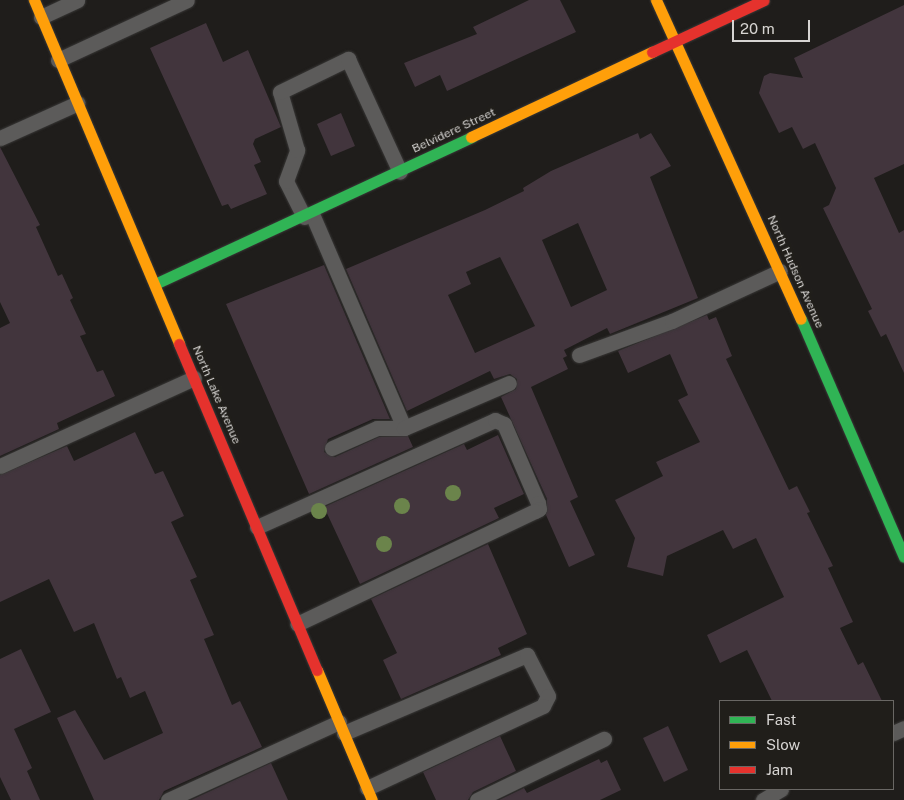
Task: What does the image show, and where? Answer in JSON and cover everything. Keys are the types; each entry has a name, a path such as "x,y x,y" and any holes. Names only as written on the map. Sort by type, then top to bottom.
{"street":[{"name":"North Lake Avenue","path":"34,0 369,794"},
{"name":"North Hudson Avenue","path":"656,0 780,271 904,557"},
{"name":"Belvidere Street","path":"155,284 308,215 764,0"}],"lane":[{"path":"41,17 77,0"},
{"path":"58,60 186,0"},
{"path":"400,172 348,59 280,92 297,150 286,181 308,215 404,428"},
{"path":"0,138 78,103"},
{"path":"580,356 680,317 780,271"},
{"path":"0,466 194,378"},
{"path":"332,448 377,428 404,428 509,383"},
{"path":"257,527 495,420 504,424 538,503 539,509 298,624"},
{"path":"168,800 341,727 527,654 548,696 543,706 369,794"},
{"path":"477,800 604,739"},
{"path":"763,800 779,790"}],"building":[{"path":"529,0 560,0 576,32 447,91 440,75 415,87 404,63 477,34 473,27"},
{"path":"904,5 904,164 874,178 899,233 904,230 904,373 886,334 881,337 868,311 872,309 823,208 829,205 836,188 815,143 803,149 792,127 779,133 759,93 764,76 770,73 803,78 794,58"},
{"path":"206,23 223,62 248,50 281,127 255,139 253,144 261,162 254,165 267,194 231,209 228,204 222,206 150,48"},
{"path":"341,113 355,146 331,156 317,124"},
{"path":"638,133 640,139 651,133 671,166 650,177 698,298 610,334 607,328 564,350 567,356 563,358 568,369 531,387 578,497 570,501 595,555 569,567 546,515 547,499 501,397 516,389 517,379 510,374 494,379 490,371 407,411 346,269 485,210 524,191 523,188 551,171","holes":["578,223 607,290 571,307 542,240","500,257 535,326 475,353 448,295 471,284 466,272"]},
{"path":"0,147 40,225 36,227 58,276 62,274 73,298 70,300 86,334 80,336 97,372 103,370 115,396 57,423 59,429 0,456 0,328 10,323 0,302"},
{"path":"324,265 390,419 373,419 328,439 324,452 335,457 379,437 408,436 413,447 309,494 226,304"},
{"path":"707,315 709,320 716,317 732,356 726,359 789,490 797,486 810,512 807,513 833,566 828,568 853,622 840,628 858,665 863,662 882,700 772,700 747,650 720,663 707,635 784,597 756,538 733,549 723,530 667,556 663,576 627,567 635,538 615,500 663,476 656,462 700,442 678,400 688,395 670,354 628,373 618,351"},
{"path":"135,432 155,474 163,471 184,516 171,522 197,577 190,580 214,635 204,639 232,705 240,701 262,747 164,791 159,800 94,800 57,718 75,710 104,760 163,733 145,691 130,698 121,677 117,679 94,623 74,632 49,579 0,602 0,475 67,446 74,461"},
{"path":"498,435 524,494 494,508 499,518 360,584 324,507 464,444 467,450"},
{"path":"488,544 527,634 498,648 501,655 401,699 383,660 397,653 371,599"},
{"path":"21,649 51,712 14,729 32,768 27,771 40,800 11,800 0,777 0,659"},
{"path":"668,726 688,770 664,782 643,738"},
{"path":"500,736 516,771 473,792 468,800 436,800 423,772"},
{"path":"599,759 601,763 607,760 621,790 600,800 499,800 524,788 527,793"},
{"path":"271,763 288,800 191,800"}],"traffic: fast":[{"path":"155,284 471,137"},
{"path":"801,319 904,557"}],"traffic: slow":[{"path":"34,0 179,344"},
{"path":"656,0 801,319"},
{"path":"471,137 652,52"},
{"path":"317,670 372,800"}],"traffic: jam":[{"path":"652,52 764,0"},
{"path":"179,344 317,670"}]}
